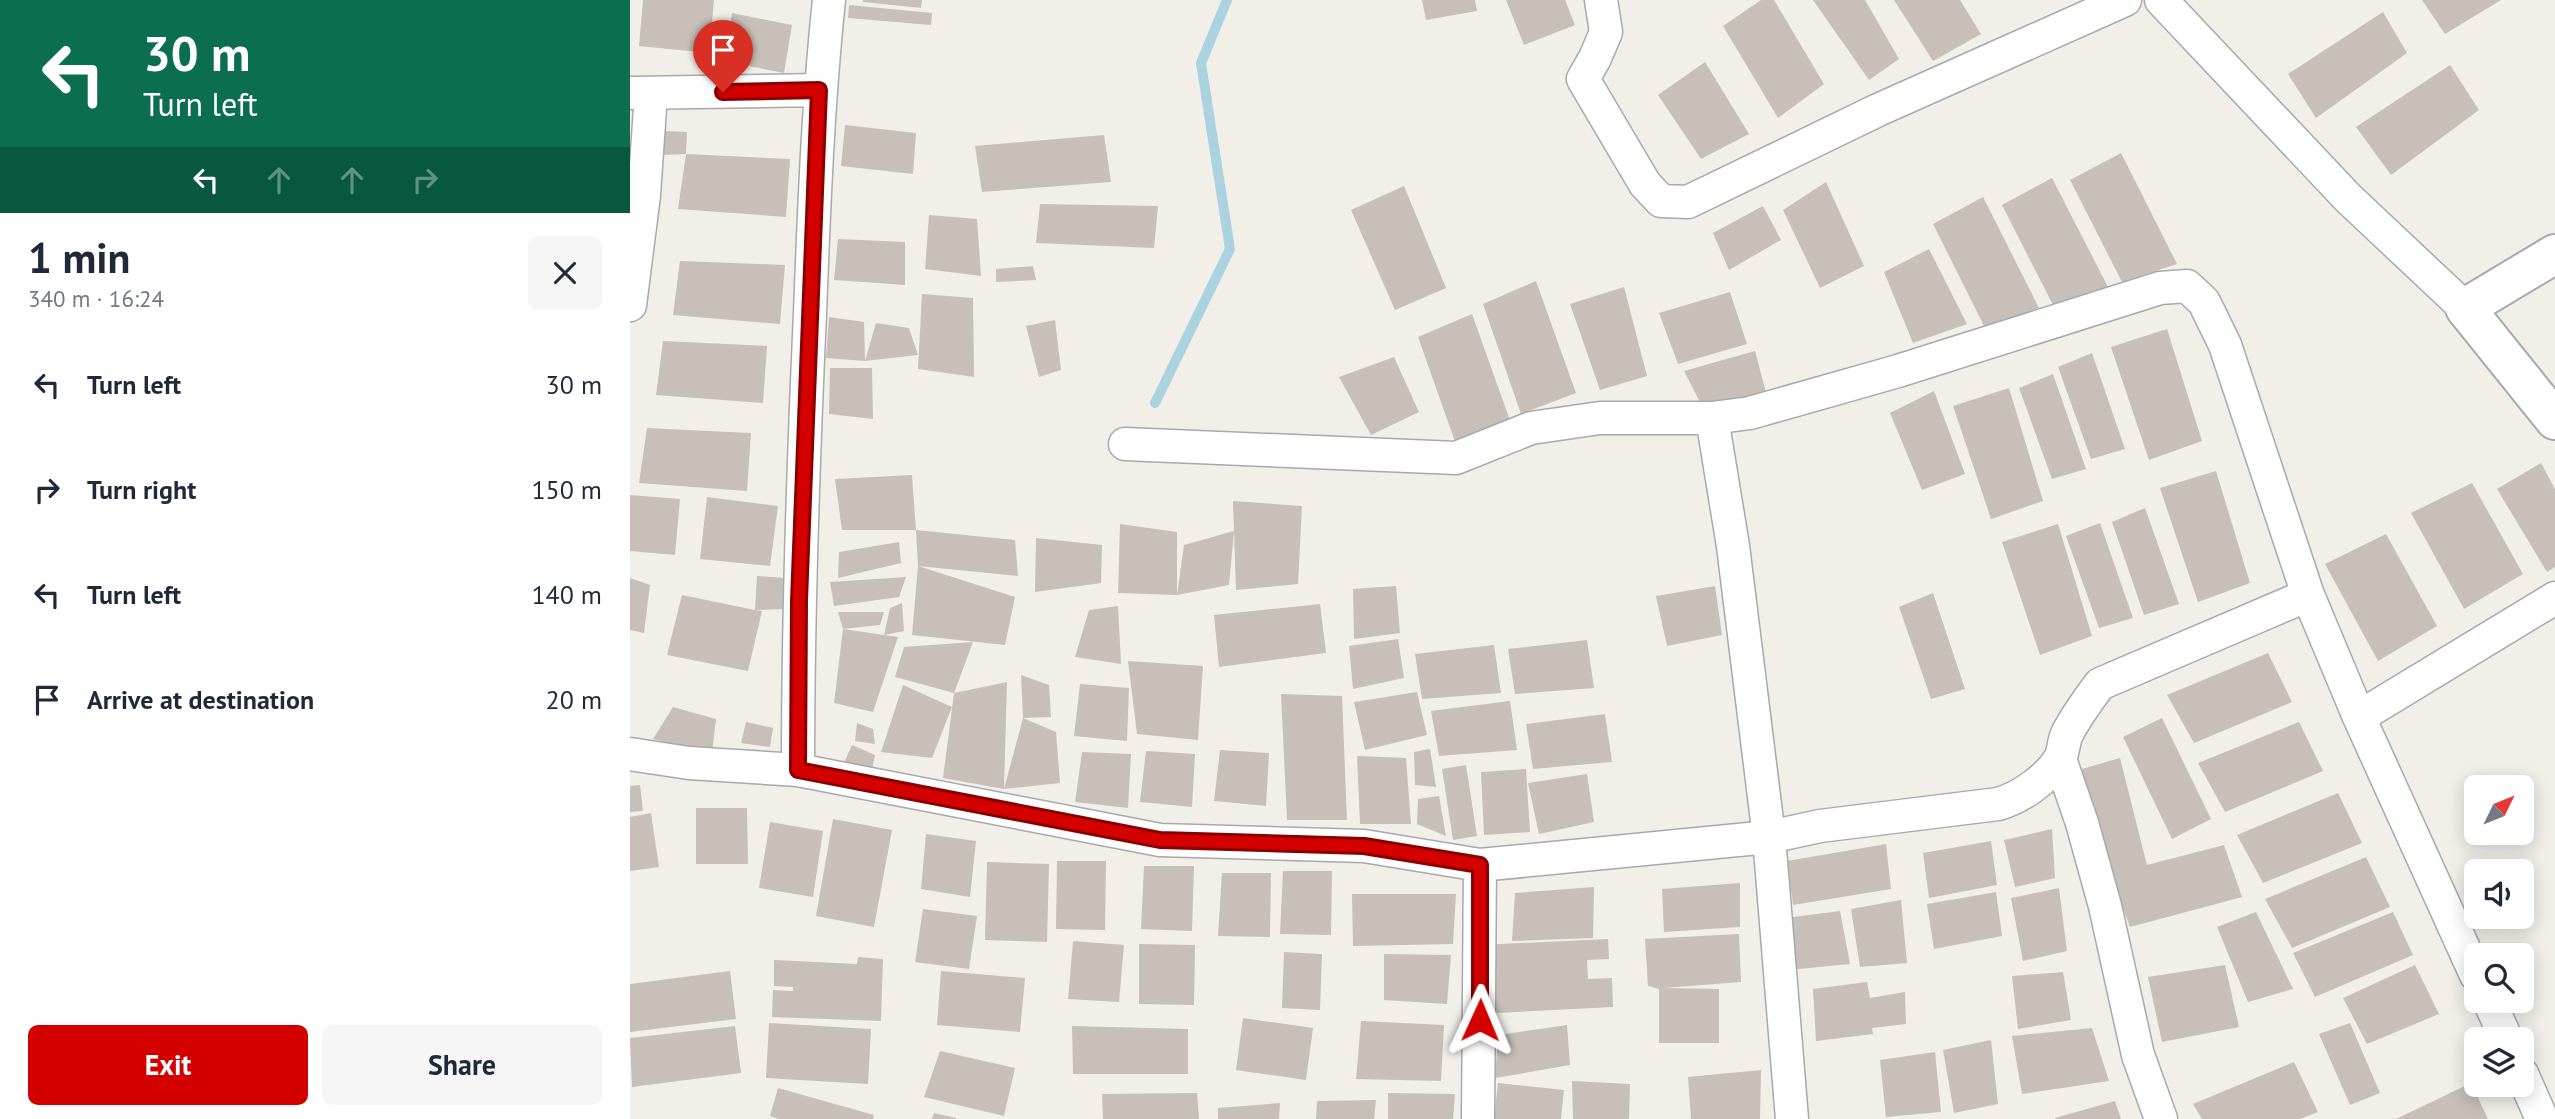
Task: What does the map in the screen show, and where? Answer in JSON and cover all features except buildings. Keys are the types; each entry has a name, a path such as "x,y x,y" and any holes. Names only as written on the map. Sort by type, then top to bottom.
{"street":[{"path":"798,770 799,587 819,90 829,0"},
{"path":"1601,0 1606,32 1583,79 1645,184 1661,201 1688,202 1878,110 2125,0"},
{"path":"2161,0 2348,198 2465,308 2555,420"},
{"path":"630,305 644,195 640,93 819,90"},
{"path":"2465,308 2555,254"},
{"path":"1125,444 1456,458 1531,428 1589,419 1712,418 1750,413 1898,371 2160,288 2187,286 2204,302 2225,345 2308,595 2359,717 2464,949"},
{"path":"1712,418 1733,546 1769,837 1792,1119"},
{"path":"630,754 688,763 798,770 1160,840 1364,846 1480,865 1769,837 1819,826 1998,804 2014,799 2029,789 2060,759 2066,736 2078,713 2100,684 2308,595"},
{"path":"2359,717 2555,598"},
{"path":"2060,759 2082,823 2105,906 2138,1055 2161,1119"},
{"path":"1478,1119 1480,865"},
{"path":"2532,1097 2542,1119"}],"waterway":[{"path":"1155,403 1230,249 1201,63 1227,0"}],"route":[{"path":"723,92 819,90 804,430 798,770 1160,840 1364,846 1480,865 1480,1020"}]}
